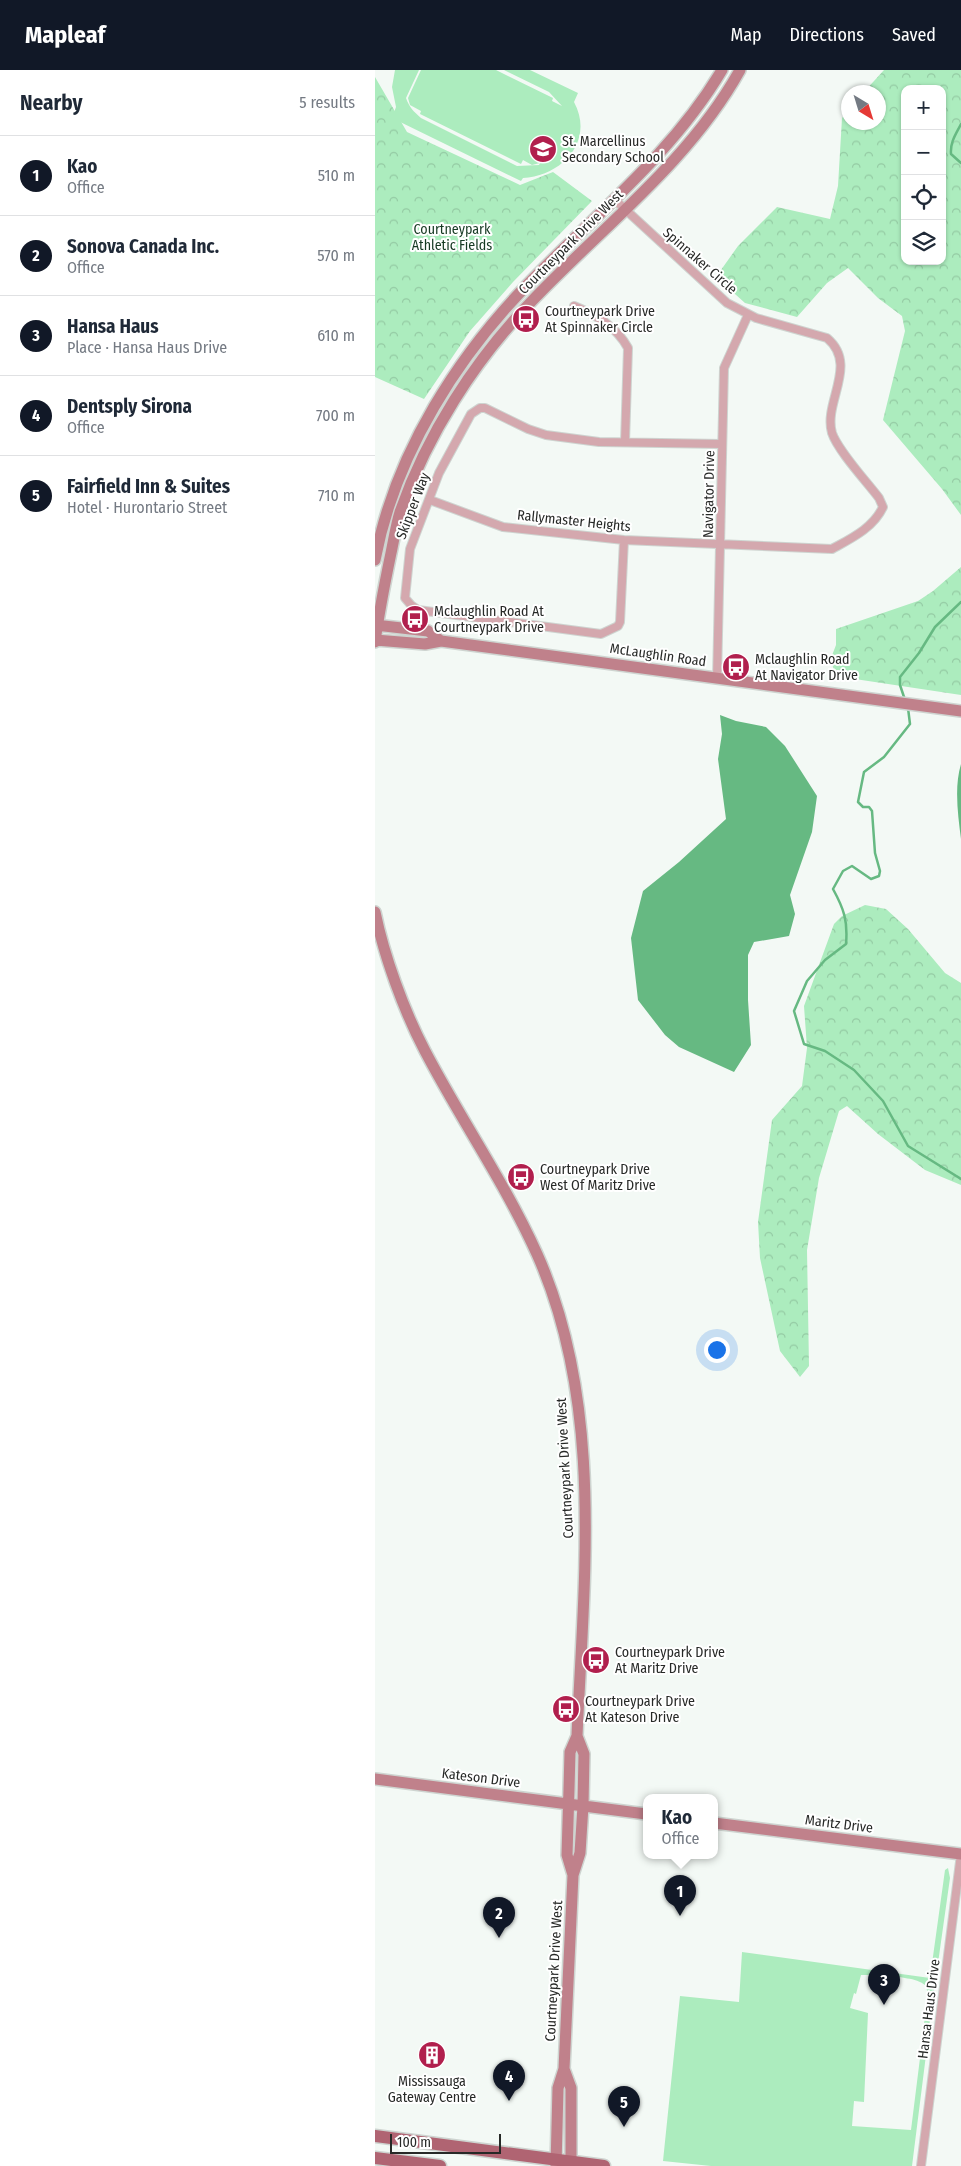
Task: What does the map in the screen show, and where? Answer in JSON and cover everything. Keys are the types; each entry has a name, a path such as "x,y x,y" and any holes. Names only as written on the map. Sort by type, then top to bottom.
{"main road":[{"name":"Courtneypark Drive West","path":"375,560 378,543 397,485 418,438 439,399 474,347 508,306 672,141 709,93 722,70"},
{"name":"Courtneypark Drive West","path":"375,641 376,626 399,514 418,465 473,372 516,317 625,211 689,143 717,107 740,70"},
{"path":"439,399 452,407"},
{"name":"McLaughlin Road","path":"376,626 428,632 441,641"},
{"name":"McLaughlin Road","path":"375,641 425,644 441,641 961,711"},
{"name":"Courtneypark Drive West","path":"375,917 400,996 425,1051 501,1180 537,1254 563,1323 577,1394 585,1505 577,1736 570,1752 567,1855 573,1875"},
{"name":"Courtneypark Drive West","path":"556,2163 557,2088 564,2069 573,1875 580,1853 583,1806 584,1754 577,1736"},
{"name":"Kateson Drive","path":"375,1779 583,1806"},
{"path":"583,1806 643,1814"},
{"name":"Maritz Drive","path":"718,1824 961,1854"},
{"name":"Courtneypark Drive West","path":"564,2069 571,2088 571,2164"},
{"path":"375,2136 556,2163 604,2166"},
{"path":"375,2158 440,2166"}],"street":[{"name":"Spinnaker Circle","path":"615,200 727,303 748,315 827,338 835,345 840,354 841,369 831,420 832,432 839,445 879,498 883,507 878,517 861,533 832,549 721,543"},
{"path":"574,306 597,315 623,338 628,348 625,442"},
{"name":"Navigator Drive","path":"717,679 724,368 748,315"},
{"name":"Skipper Way","path":"623,540 620,622 618,626 601,634 418,610 405,598 410,549 439,472 471,414 480,408 491,409 528,429 546,435 599,442 722,444"},
{"name":"Rallymaster Heights","path":"430,500 503,527 623,540 721,543"},
{"name":"Hansa Haus Drive","path":"921,2166 961,1854"}],"green space":[{"path":"395,70 419,70 406,98 412,109 421,118 517,166 539,165 540,163 532,165 523,160 521,164 420,114 421,111 410,105 408,98 421,70 496,70 553,98 552,101 562,106 549,92 504,70 530,70 578,93 574,102 579,116 580,130 577,143 571,154 562,163 550,171 537,176 523,178 521,181 392,118 396,107 392,87"},
{"path":"884,70 961,70 961,515 942,489 883,420 905,331 902,316 878,298 848,268 827,283 797,317 745,303 716,277 738,246 777,207 830,219 838,186 841,130 886,130 886,85 870,85"},
{"name":"Courtneypark Athletic Fields","path":"375,77 407,132 520,185 553,172 592,201 513,282 470,331 424,399 375,377"},
{"path":"961,567 961,695 835,676 831,658 836,645 836,629 918,601"},
{"path":"865,905 886,909 908,929 945,973 961,983 961,1185 925,1170 878,1134 847,1106 839,1111 819,1178 807,1250 809,1366 800,1377 780,1351 760,1258 758,1222 772,1120 802,1086 807,1048 804,1006 834,924 842,916"},
{"path":"948,1868 950,1878 929,2027 923,2031 928,1995 926,1986 917,1981 888,1973 884,1975 861,1975 850,2008 868,2013 864,2102 854,2101 852,2126 911,2130 922,2042 927,2047 912,2166 711,2166 663,2161 680,1996 739,2002 742,1952 930,1978 945,1870"}],"shaded area":[{"path":"720,715 736,721 766,727 785,746 817,796 812,832 790,895 795,914 789,936 754,942 748,955 751,1045 734,1072 679,1047 665,1035 638,1000 631,938 643,891 679,862 726,819 718,759 722,734"},
{"path":"961,764 961,839 957,792"}],"waterway":[{"path":"961,124 951,146 951,154 961,163"},
{"path":"905,700 900,685 900,677 919,653 935,627 961,602"},
{"path":"908,708 910,724 884,757 864,772 858,802 863,807 869,807 872,811 875,853 880,871 879,876 871,879 852,866 843,871 833,889 844,915 846,944 825,960 807,981 794,1011 804,1044 825,1051 854,1070 883,1101 908,1146 961,1179"}],"place":[{"name":"St. Marcellinus Secondary School","path":"543,149"},
{"name":"Courtneypark Drive At Spinnaker Circle","path":"526,319"},
{"name":"Mclaughlin Road At Courtneypark Drive","path":"415,619"},
{"name":"Mclaughlin Road At Navigator Drive","path":"736,667"},
{"name":"Courtneypark Drive West Of Maritz Drive","path":"521,1177"},
{"name":"Courtneypark Drive At Maritz Drive","path":"596,1660"},
{"name":"Courtneypark Drive At Kateson Drive","path":"566,1709"},
{"name":"Kao","path":"680,1916"},
{"name":"Sonova Canada Inc.","path":"499,1938"},
{"name":"Hansa Haus","path":"884,2005"},
{"name":"Mississauga Gateway Centre","path":"432,2055"},
{"name":"Dentsply Sirona","path":"509,2101"},
{"name":"Fairfield Inn & Suites","path":"624,2127"}]}
